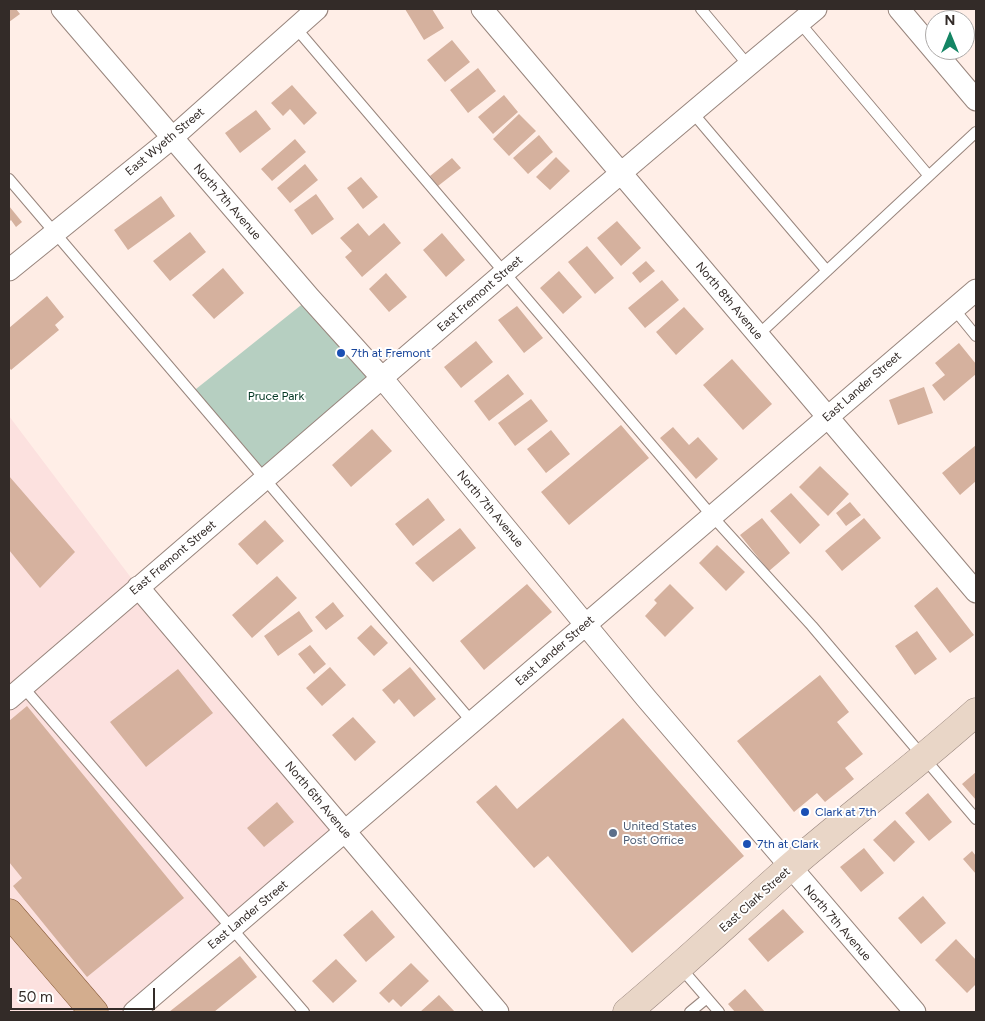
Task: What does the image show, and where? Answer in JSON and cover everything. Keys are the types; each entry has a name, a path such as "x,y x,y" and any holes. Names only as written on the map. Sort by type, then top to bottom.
{"main road":[{"name":"East Clark Street","path":"627,1012 790,868 923,759 976,712"},
{"path":"9,913 94,1012"}],"street":[{"name":"North 7th Avenue","path":"62,9 310,298 382,378 790,868 915,1012"},
{"name":"East Wyeth Street","path":"9,270 172,138 317,9"},
{"name":"North 8th Avenue","path":"482,9 976,592"},
{"name":"East Fremont Street","path":"16,693 620,172 816,9"},
{"path":"899,9 976,100"},
{"name":"East Lander Street","path":"134,1012 976,290"},
{"name":"North 6th Avenue","path":"138,587 498,1012"}],"lane":[{"path":"701,9 748,65"},
{"path":"800,23 929,176"},
{"path":"295,27 712,516 812,626 923,759 976,819"},
{"path":"692,112 827,271"},
{"path":"758,335 976,132"},
{"path":"9,180 472,722"},
{"path":"954,310 976,336"},
{"path":"16,693 304,1012"},
{"path":"680,967 720,1012"},
{"path":"690,1012 707,998"}],"shaded area":[{"path":"9,416 138,587 345,833 134,1012 9,1012"}],"green space":[{"name":"Pruce Park","path":"310,298 382,378 265,480 191,393"}],"building":[{"path":"9,9 16,9 20,14 9,22"},
{"path":"405,9 432,9 444,28 424,40"},
{"path":"452,40 470,62 445,82 427,60"},
{"path":"478,68 496,91 468,113 450,90"},
{"path":"292,85 317,113 304,125 290,109 283,116 271,103"},
{"path":"504,95 518,112 493,134 478,117"},
{"path":"256,110 271,129 240,153 225,133"},
{"path":"519,114 536,131 509,156 493,139"},
{"path":"539,135 553,152 528,174 513,158"},
{"path":"295,139 306,152 272,181 261,169"},
{"path":"556,157 570,171 550,190 536,177"},
{"path":"452,158 461,168 438,186 430,176"},
{"path":"305,164 318,180 290,203 277,188"},
{"path":"361,177 378,197 363,209 347,188"},
{"path":"316,194 334,219 312,235 294,210"},
{"path":"161,196 175,216 128,250 114,230"},
{"path":"9,206 22,222 16,227 11,220 9,222"},
{"path":"617,221 641,248 621,266 597,238"},
{"path":"358,223 369,236 384,223 401,243 362,277 345,257 352,251 340,238"},
{"path":"190,232 206,252 170,281 153,261"},
{"path":"442,233 465,260 446,277 423,250"},
{"path":"587,246 614,278 595,294 568,262"},
{"path":"646,261 655,271 640,283 632,273"},
{"path":"223,268 244,293 214,319 192,295"},
{"path":"559,271 582,297 563,314 540,288"},
{"path":"386,273 407,297 389,312 369,289"},
{"path":"662,280 679,300 645,328 628,308"},
{"path":"47,296 64,317 55,325 59,330 11,370 9,367 9,328"},
{"path":"517,306 543,338 524,353 498,320"},
{"path":"684,307 704,329 676,355 656,332"},
{"path":"476,341 493,362 461,388 444,367"},
{"path":"959,343 976,364 976,374 944,401 932,385 945,375 935,363"},
{"path":"732,359 772,404 743,430 703,385"},
{"path":"508,374 524,394 489,421 474,401"},
{"path":"924,387 933,413 898,425 889,400"},
{"path":"531,399 548,421 515,446 498,423"},
{"path":"621,425 649,458 569,525 541,492"},
{"path":"673,427 689,445 698,437 718,459 696,479 660,438"},
{"path":"372,429 392,451 351,487 332,465"},
{"path":"551,430 570,454 546,473 527,449"},
{"path":"976,445 976,481 960,495 942,473"},
{"path":"820,466 849,494 828,516 799,487"},
{"path":"9,476 75,552 40,588 9,550"},
{"path":"791,493 820,525 800,544 770,511"},
{"path":"428,498 445,520 413,546 395,524"},
{"path":"850,502 861,515 846,526 836,513"},
{"path":"762,518 790,553 769,571 740,535"},
{"path":"864,518 881,538 842,571 825,551"},
{"path":"265,520 284,541 257,565 238,544"},
{"path":"460,528 476,548 433,582 415,563"},
{"path":"717,545 745,572 726,591 699,563"},
{"path":"277,576 297,598 252,638 232,615"},
{"path":"527,584 552,612 484,670 460,641"},
{"path":"670,584 694,608 665,637 645,616 657,603 654,600"},
{"path":"937,587 974,635 950,653 914,606"},
{"path":"333,602 344,616 326,630 315,617"},
{"path":"299,611 313,631 278,656 264,636"},
{"path":"371,625 388,643 374,656 357,638"},
{"path":"917,631 937,659 915,675 895,646"},
{"path":"310,645 326,664 314,674 298,654"},
{"path":"330,667 346,685 322,706 306,688"},
{"path":"410,667 436,699 414,717 399,699 394,704 382,690"},
{"path":"178,669 213,713 146,767 110,722"},
{"path":"820,675 849,712 837,722 863,754 845,768 854,779 825,802 817,793 794,812 737,741"},
{"path":"27,706 184,898 87,977 13,886 22,878 9,862 9,721"},
{"path":"353,717 376,742 355,761 332,735"},
{"name":"United States Post Office","path":"623,718 744,856 632,953 548,856 534,868 476,802 496,785 517,809"},
{"path":"976,772 976,800 962,784"},
{"path":"928,793 952,822 929,841 905,813"},
{"path":"277,802 294,822 264,847 247,828"},
{"path":"895,820 915,842 894,862 873,840"},
{"path":"864,848 884,873 861,892 840,867"},
{"path":"972,851 976,856 976,874 963,859"},
{"path":"923,896 946,923 921,944 898,918"},
{"path":"783,909 804,932 768,962 748,939"},
{"path":"372,910 395,937 366,962 343,935"},
{"path":"956,939 976,960 976,984 967,993 935,960"},
{"path":"240,956 257,977 214,1012 169,1012"},
{"path":"336,959 357,981 333,1003 312,981"},
{"path":"411,963 429,981 401,1007 393,999 389,1003 379,993"},
{"path":"745,989 765,1012 735,1012 728,1004"},
{"path":"439,995 455,1012 420,1012"}],"place":[{"name":"7th at Fremont","path":"341,353"},
{"name":"Clark at 7th","path":"805,812"},
{"name":"United States Post Office","path":"613,833"},
{"name":"7th at Clark","path":"747,844"}]}
